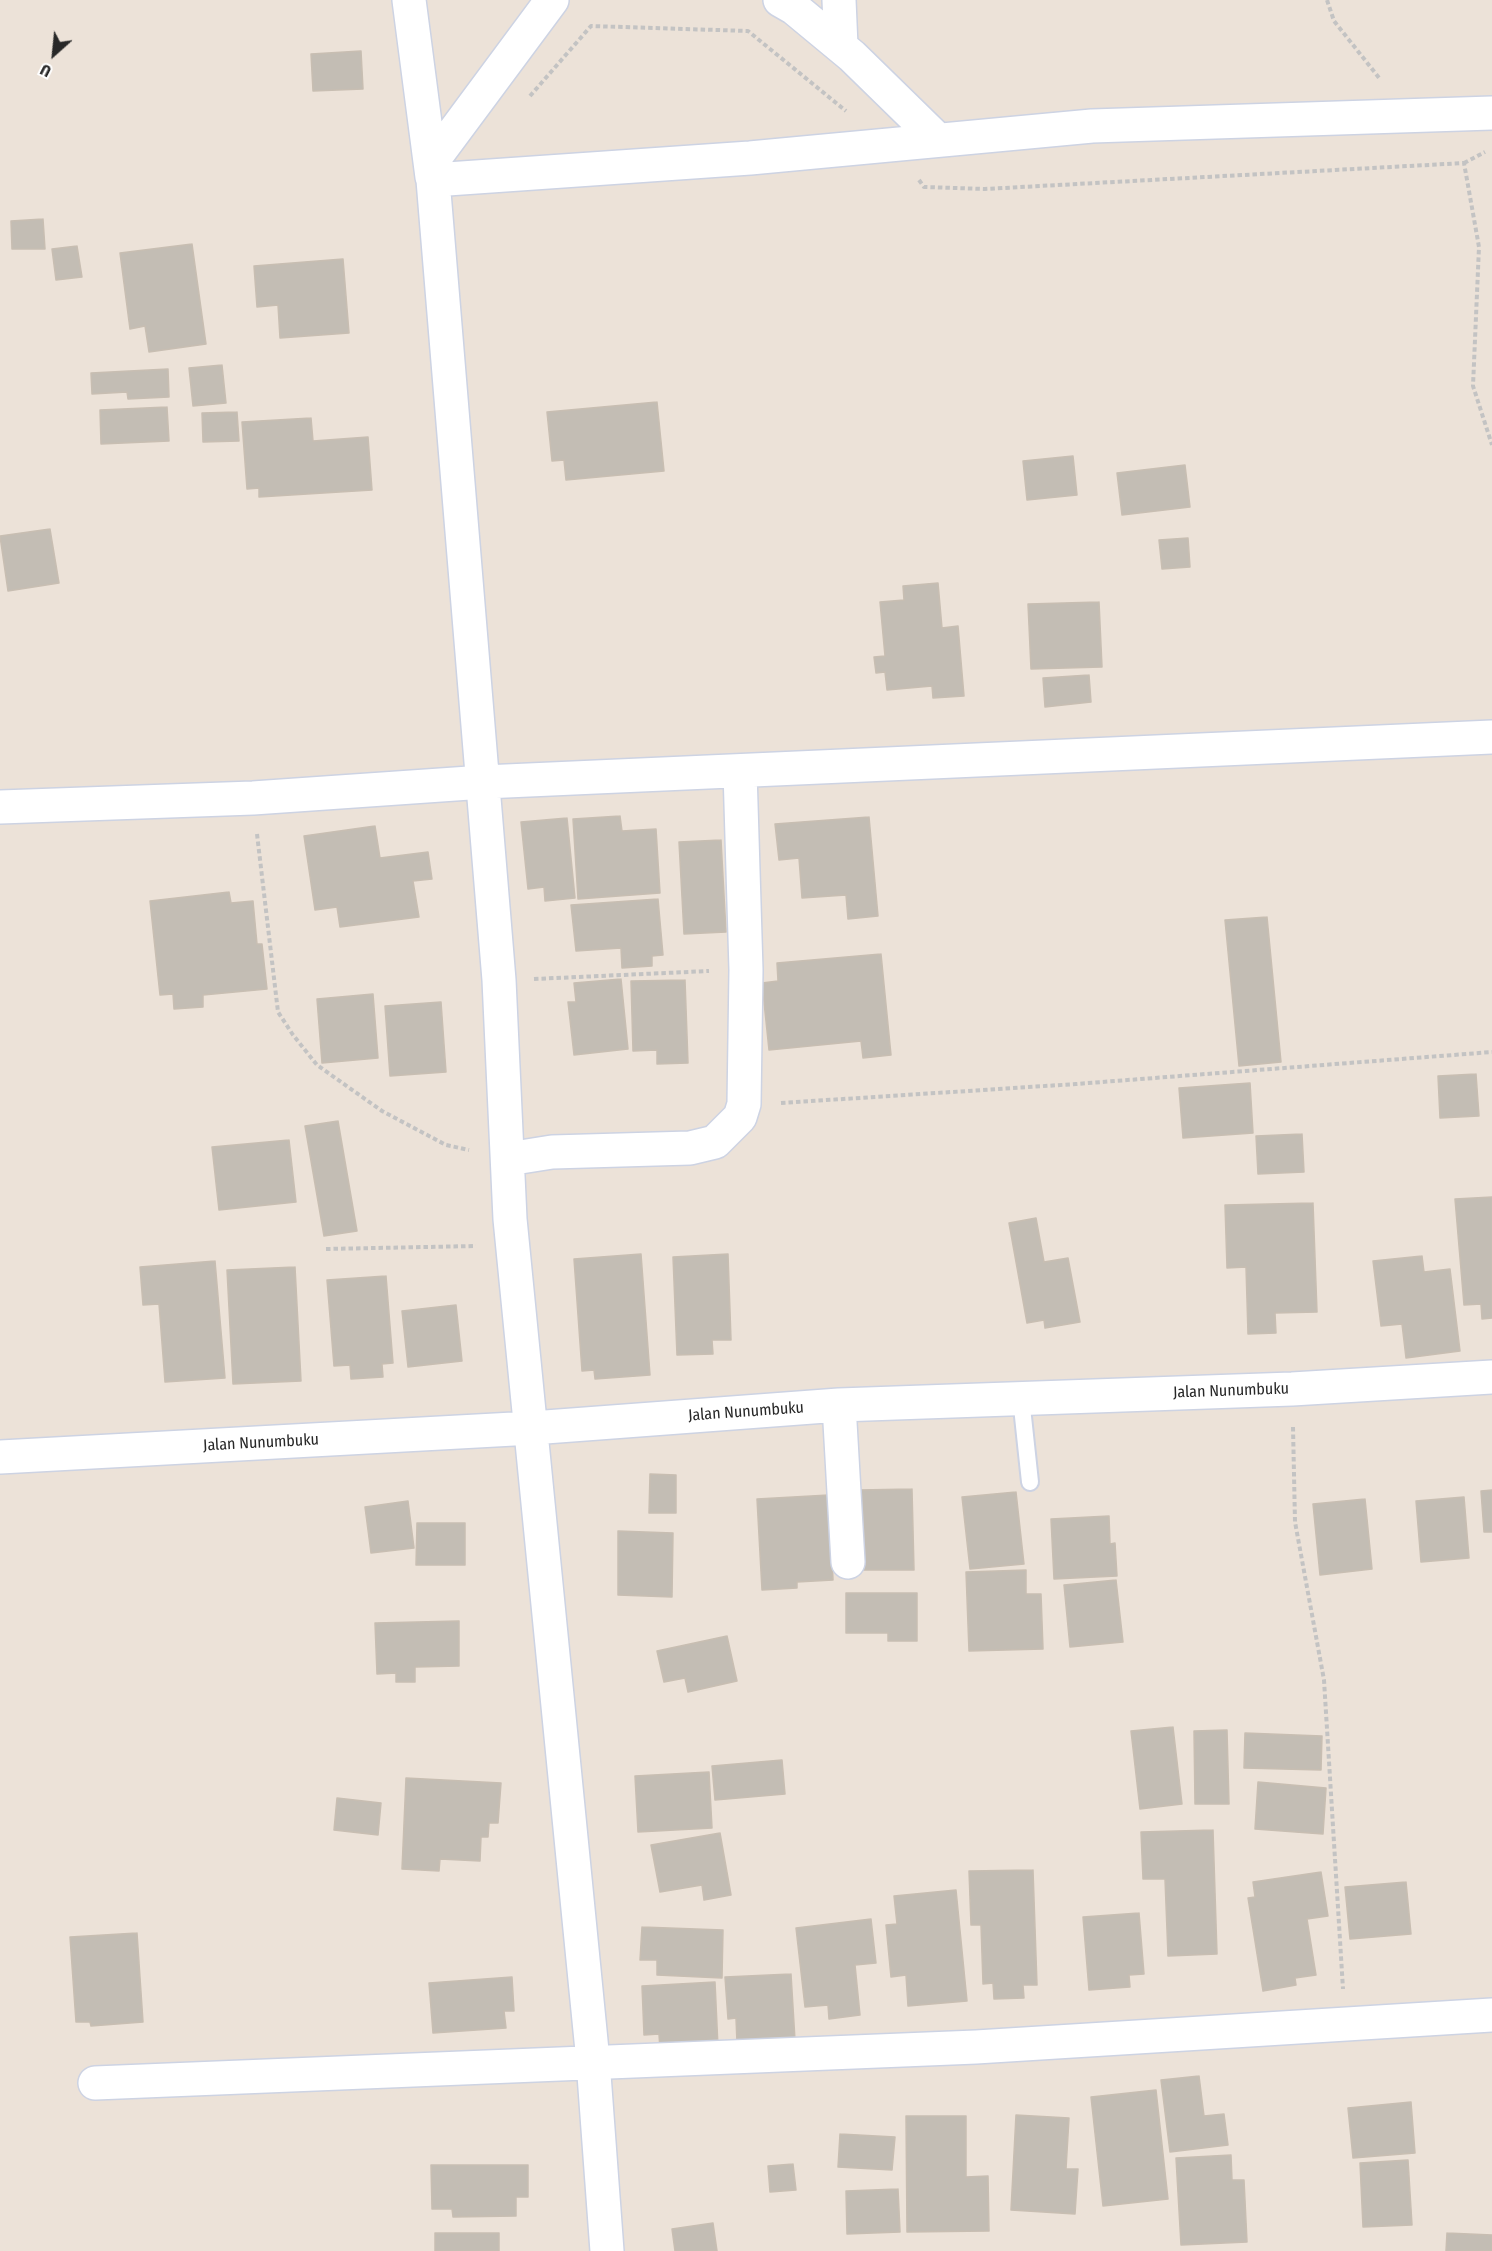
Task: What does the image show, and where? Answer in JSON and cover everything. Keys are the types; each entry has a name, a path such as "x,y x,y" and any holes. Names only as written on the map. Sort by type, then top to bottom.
{"street":[{"path":"409,0 432,172 499,980 513,1245 593,2061 607,2251"},
{"path":"432,172 552,0"},
{"path":"780,0 794,8 841,46 938,140"},
{"path":"839,0 841,46"},
{"path":"432,172 750,158 1092,126 1492,113"},
{"path":"0,807 253,798 484,782 1492,737"},
{"path":"508,1159 552,1152 690,1148 715,1142 740,1117 744,1104 746,970 740,771"},
{"name":"Jalan Nunumbuku","path":"0,1457 532,1428 839,1405 1292,1389 1492,1377"},
{"path":"839,1405 848,1562"},
{"path":"95,2083 976,2047 1492,2015"}],"lane":[{"path":"1021,1398 1030,1482"}],"path":[{"path":"1327,0 1334,21 1408,115"},
{"path":"1464,163 1492,148"},
{"path":"253,798 278,1012 293,1035 317,1065 407,1126 446,1145 508,1159"},
{"path":"499,980 746,970"},
{"path":"744,1104 1076,1084 1492,1052"},
{"path":"326,1249 513,1245"},
{"path":"1292,1389 1295,1522 1324,1680 1345,2025"}],"building":[{"path":"361,51 363,89 313,91 311,54"},
{"path":"43,219 45,249 12,249 11,221"},
{"path":"192,244 206,344 149,352 145,326 130,329 120,253"},
{"path":"77,246 82,277 56,280 52,249"},
{"path":"343,259 349,333 280,338 278,305 257,307 254,266"},
{"path":"222,365 226,403 193,406 189,368"},
{"path":"168,369 169,397 128,399 127,392 92,394 91,373"},
{"path":"657,402 664,471 566,480 564,460 552,461 547,412"},
{"path":"167,407 169,441 101,444 100,410"},
{"path":"237,412 239,441 203,442 202,413"},
{"path":"311,418 313,441 368,437 372,490 259,497 259,488 247,489 242,422"},
{"path":"1073,456 1077,495 1027,500 1023,461"},
{"path":"1185,465 1190,507 1122,515 1117,473"},
{"path":"50,529 59,583 8,591 0,536"},
{"path":"1188,538 1190,567 1162,569 1159,540"},
{"path":"938,583 942,628 958,626 964,696 933,698 932,686 887,690 885,672 876,673 874,657 885,656 880,602 904,600 903,586"},
{"path":"1099,602 1102,667 1031,669 1028,604"},
{"path":"1089,675 1091,702 1045,707 1043,678"},
{"path":"620,816 622,831 656,829 660,893 578,899 573,819"},
{"path":"869,817 878,916 848,919 846,895 802,898 799,858 779,860 775,824"},
{"path":"567,818 575,898 545,901 544,887 528,889 521,822"},
{"path":"375,826 380,858 428,852 432,879 413,881 419,917 340,927 337,907 315,910 304,836"},
{"path":"721,840 726,932 684,934 679,842"},
{"path":"229,892 231,903 253,901 257,944 262,944 267,989 203,995 203,1007 174,1009 173,994 160,995 150,901"},
{"path":"658,899 663,955 652,956 652,966 622,968 621,948 576,951 571,905"},
{"path":"1267,917 1281,1062 1239,1066 1225,920"},
{"path":"881,954 891,1055 863,1058 861,1041 769,1050 762,983 778,981 777,963"},
{"path":"621,979 628,1049 574,1055 568,1002 576,1002 574,983"},
{"path":"685,980 688,1063 657,1064 657,1050 633,1051 631,981"},
{"path":"373,994 378,1058 322,1063 317,999"},
{"path":"441,1002 446,1072 390,1076 385,1006"},
{"path":"1476,1074 1479,1116 1440,1118 1438,1076"},
{"path":"1250,1083 1253,1133 1183,1138 1179,1088"},
{"path":"338,1121 357,1231 324,1236 305,1126"},
{"path":"1302,1134 1304,1172 1258,1174 1256,1136"},
{"path":"289,1140 296,1202 219,1210 212,1147"},
{"path":"1492,1197 1492,1318 1482,1319 1481,1304 1464,1305 1455,1199"},
{"path":"1313,1203 1317,1312 1275,1313 1276,1333 1248,1334 1246,1267 1227,1268 1225,1205"},
{"path":"1036,1218 1044,1262 1068,1258 1080,1322 1045,1328 1044,1320 1027,1323 1009,1223"},
{"path":"641,1254 650,1375 595,1379 594,1370 582,1371 574,1259"},
{"path":"728,1254 731,1340 712,1340 713,1354 677,1355 673,1257"},
{"path":"1422,1256 1424,1272 1450,1269 1460,1351 1406,1358 1402,1324 1381,1326 1373,1261"},
{"path":"215,1261 225,1378 165,1382 159,1304 143,1305 140,1267"},
{"path":"295,1267 301,1381 233,1384 227,1270"},
{"path":"386,1276 393,1363 382,1364 383,1377 351,1379 350,1365 334,1366 327,1280"},
{"path":"456,1305 462,1361 408,1367 402,1311"},
{"path":"650,1474 676,1475 676,1513 649,1513"},
{"path":"912,1489 914,1570 861,1570 859,1490"},
{"path":"1492,1490 1492,1532 1484,1532 1481,1491"},
{"path":"1016,1492 1024,1564 970,1569 962,1497"},
{"path":"829,1495 833,1580 797,1582 797,1588 762,1590 757,1499"},
{"path":"1464,1497 1469,1558 1421,1562 1416,1501"},
{"path":"1365,1499 1372,1569 1320,1575 1313,1504"},
{"path":"408,1501 414,1548 371,1553 365,1507"},
{"path":"1109,1516 1110,1544 1115,1543 1117,1576 1054,1579 1051,1519"},
{"path":"417,1523 465,1523 465,1565 416,1565"},
{"path":"618,1531 673,1533 672,1597 618,1595"},
{"path":"1026,1570 1026,1594 1041,1594 1043,1649 969,1651 966,1572"},
{"path":"1116,1580 1123,1642 1070,1647 1064,1585"},
{"path":"846,1593 917,1593 917,1641 888,1641 888,1633 846,1633"},
{"path":"459,1621 459,1666 415,1667 415,1682 396,1682 396,1673 377,1674 375,1623"},
{"path":"727,1636 737,1681 688,1692 685,1678 664,1682 657,1651"},
{"path":"1173,1727 1182,1804 1140,1809 1131,1731"},
{"path":"1227,1730 1229,1804 1195,1804 1194,1731"},
{"path":"1245,1733 1322,1736 1321,1770 1244,1768"},
{"path":"782,1760 785,1794 715,1800 712,1766"},
{"path":"709,1772 712,1828 638,1832 635,1776"},
{"path":"406,1778 501,1783 498,1823 489,1823 488,1837 481,1837 480,1861 440,1859 439,1871 402,1869"},
{"path":"1258,1782 1326,1788 1323,1834 1255,1829"},
{"path":"337,1798 381,1803 378,1835 334,1830"},
{"path":"1213,1830 1217,1954 1168,1956 1165,1879 1143,1879 1141,1832"},
{"path":"720,1833 731,1895 704,1900 702,1885 660,1892 651,1845"},
{"path":"1033,1870 1037,1985 1023,1985 1024,1998 994,1999 993,1983 983,1984 981,1925 971,1925 969,1871"},
{"path":"1321,1872 1328,1916 1307,1919 1316,1975 1295,1978 1296,1985 1263,1991 1248,1898 1255,1897 1253,1882"},
{"path":"1406,1882 1411,1934 1350,1939 1345,1887"},
{"path":"956,1890 967,2001 908,2006 906,1975 891,1977 886,1925 897,1924 894,1896"},
{"path":"1139,1913 1144,1974 1129,1975 1130,1987 1089,1990 1083,1917"},
{"path":"871,1919 876,1963 855,1965 860,2015 829,2019 828,2005 805,2007 796,1928"},
{"path":"642,1927 723,1930 722,1978 657,1975 657,1960 640,1960"},
{"path":"137,1933 143,2022 91,2026 90,2022 76,2022 70,1937"},
{"path":"791,1974 795,2040 737,2043 736,2018 728,2019 725,1977"},
{"path":"512,1977 514,2011 504,2011 506,2028 433,2033 429,1983"},
{"path":"715,1982 718,2047 660,2050 659,2034 644,2035 642,1986"},
{"path":"1199,2076 1204,2116 1224,2114 1228,2145 1170,2152 1161,2080"},
{"path":"1156,2090 1168,2199 1103,2206 1091,2097"},
{"path":"1411,2102 1415,2153 1353,2158 1348,2108"},
{"path":"1016,2115 1069,2118 1066,2169 1078,2169 1075,2214 1011,2210"},
{"path":"906,2116 966,2116 966,2177 988,2176 989,2231 907,2232"},
{"path":"840,2134 895,2137 892,2170 838,2167"},
{"path":"1231,2155 1232,2180 1244,2180 1247,2242 1181,2245 1176,2158"},
{"path":"1408,2160 1412,2225 1363,2227 1360,2163"},
{"path":"793,2164 796,2190 770,2192 768,2166"},
{"path":"431,2165 528,2165 528,2197 516,2197 516,2216 453,2217 452,2209 432,2209"},
{"path":"898,2189 900,2232 847,2234 846,2191"},
{"path":"713,2223 717,2251 675,2251 672,2229"},
{"path":"435,2233 499,2233 499,2251 435,2251"},
{"path":"1447,2233 1492,2235 1492,2251 1446,2251"}]}
